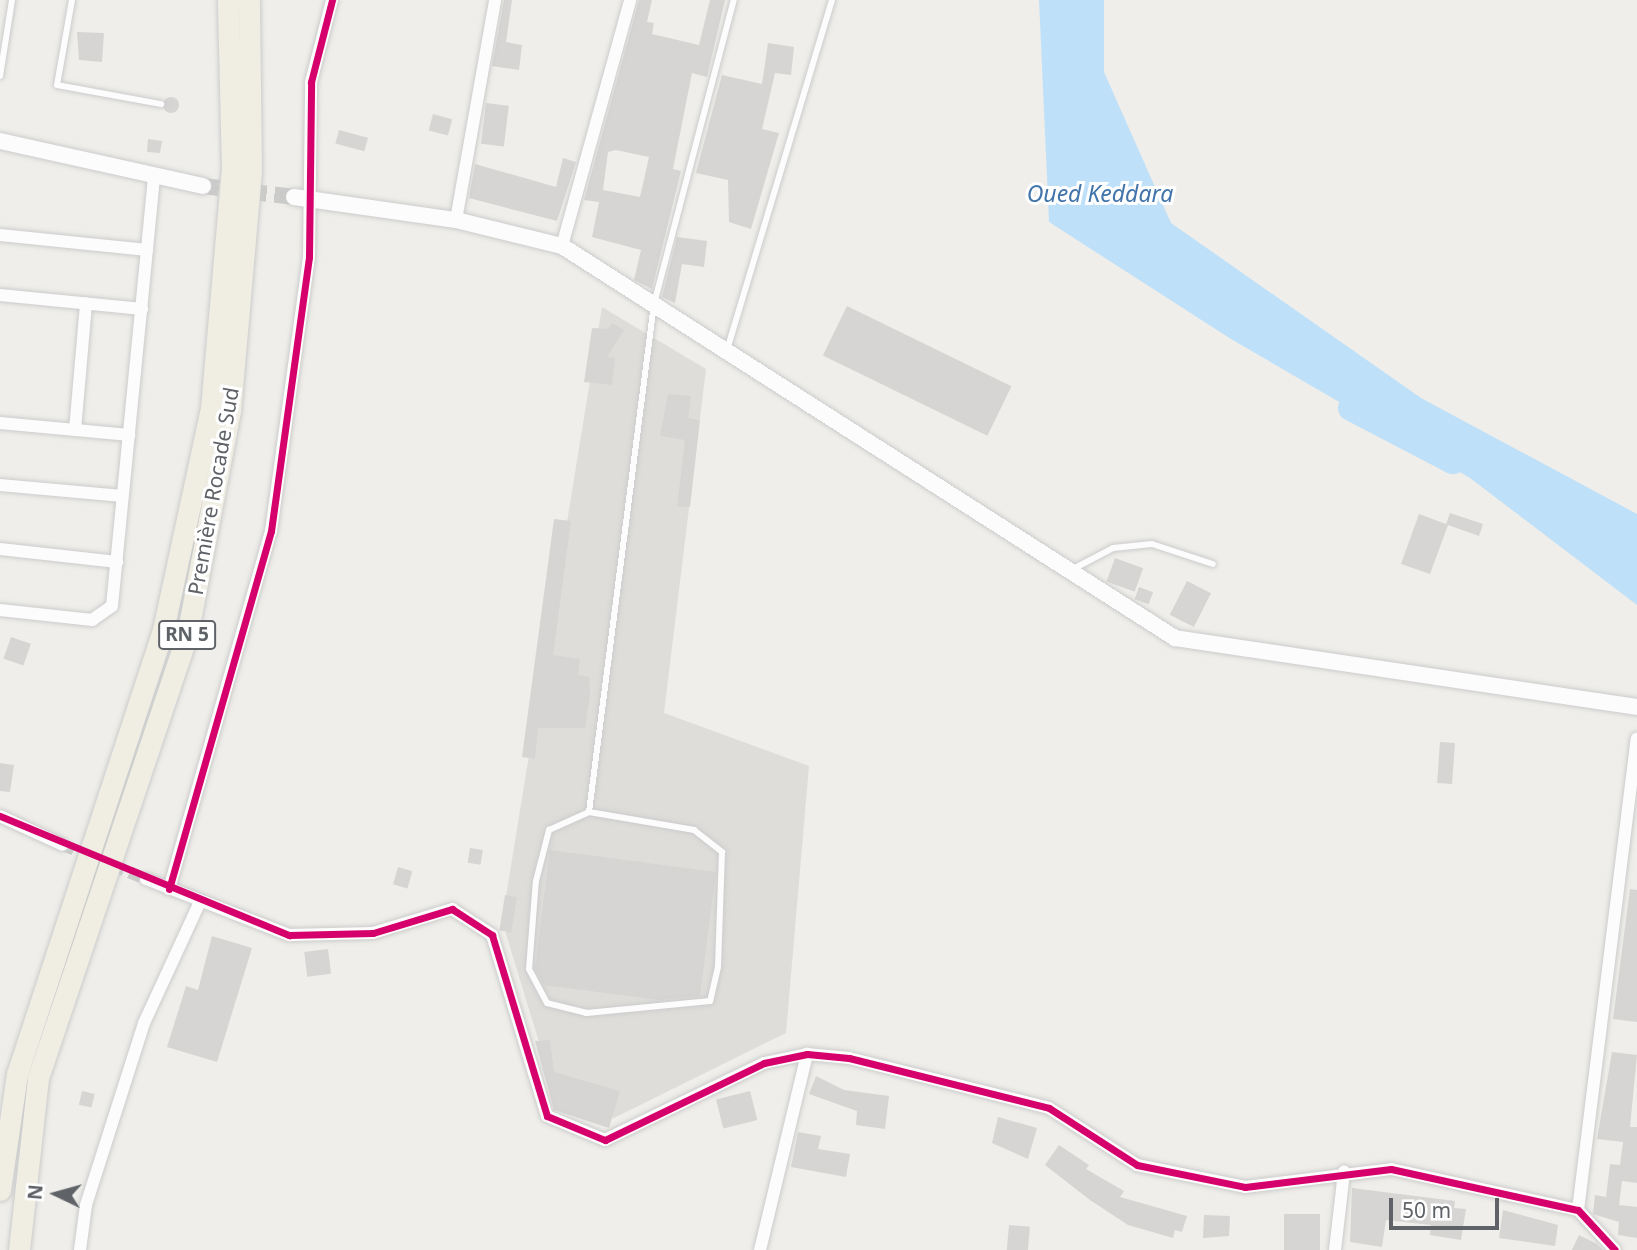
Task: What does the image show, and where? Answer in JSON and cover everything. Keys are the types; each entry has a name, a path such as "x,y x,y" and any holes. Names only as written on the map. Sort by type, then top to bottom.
{"highway":[{"name":"Première Rocade Sud","path":"0,1191 17,1074 163,629 211,408 232,169 228,0"},
{"name":"Première Rocade Sud","path":"19,1250 38,1079 66,982 115,856 187,636 230,411 251,171 248,0"}],"main road":[{"path":"0,141 155,178 203,186"},
{"path":"294,197 312,197 456,220 562,247 727,350 1066,572 1175,638 1637,707"}],"street":[{"path":"169,890 236,670 271,531 295,382 312,197 311,82 332,0"},
{"path":"456,220 495,0"},
{"path":"562,247 630,0"},
{"path":"0,610 102,617 112,606 155,178"},
{"path":"0,235 148,250"},
{"path":"0,295 142,309"},
{"path":"75,430 86,303"},
{"path":"0,423 129,435"},
{"path":"0,485 123,496"},
{"path":"0,549 117,562"},
{"path":"1578,1210 1637,739"},
{"path":"0,816 63,845"},
{"path":"146,880 289,935 373,933 452,909 492,935 547,1116 605,1140 764,1063 807,1054 849,1058 1049,1108 1137,1166 1244,1187 1343,1172 1391,1168 1578,1210 1615,1250"},
{"path":"80,1250 86,1205 144,1023 200,902"},
{"path":"760,1250 807,1054"},
{"path":"1335,1250 1343,1172"}],"lane":[{"path":"0,76 12,0"},
{"path":"72,0 57,85 161,104"},
{"path":"589,812 654,304 734,0"},
{"path":"727,350 832,0"},
{"path":"1066,572 1114,548 1152,544 1213,564"},
{"path":"589,812 694,830 722,852 718,967 710,1001 587,1013 547,1003 529,969 536,881 549,830 589,812"}],"shaded area":[{"path":"602,307 706,369 664,713 809,766 786,1033 614,1118 556,1098 502,921"}],"water":[{"name":"Oued Keddara","path":"1039,0 1104,0 1104,72 1171,223 1421,398 1637,514 1637,605 1470,478 1231,339 1049,222"}],"building":[{"path":"504,0 512,0 506,42 522,45 519,70 492,66"},
{"path":"639,0 652,0 647,22 654,23 652,34 699,45 710,0 725,0 707,77 692,73 673,169 681,171 652,289 634,280 641,250 592,237 599,202 584,200","holes":["616,150 649,157 640,197 603,190 608,152"]},
{"path":"77,32 104,33 102,62 79,60"},
{"path":"768,43 794,47 791,75 775,73 762,129 779,133 751,229 729,222 728,180 696,173 722,75 762,84"},
{"path":"168,97 174,97 179,105 177,111 168,113 163,108 163,102"},
{"path":"486,103 509,106 504,146 481,144"},
{"path":"433,114 452,119 448,136 429,130"},
{"path":"339,130 368,138 364,151 335,144"},
{"path":"148,139 162,141 160,153 147,152"},
{"path":"563,158 576,162 557,221 469,198 475,164 556,187"},
{"path":"677,237 707,241 704,267 682,264 675,303 662,297"},
{"path":"847,306 1011,386 987,436 823,355"},
{"path":"612,323 624,330 607,357 615,358 612,385 584,382 592,328 608,329"},
{"path":"668,394 691,396 688,418 700,420 690,507 677,506 685,440 660,436"},
{"path":"1450,513 1483,524 1479,536 1448,525 1430,574 1401,564 1419,514 1446,524"},
{"path":"554,519 571,521 553,655 580,659 578,675 589,677 590,694 585,728 538,728 535,759 522,757"},
{"path":"1115,558 1143,568 1135,592 1106,581"},
{"path":"1187,581 1211,593 1194,627 1170,615"},
{"path":"1139,587 1153,592 1149,604 1135,599"},
{"path":"11,637 31,644 23,666 4,659"},
{"path":"1440,742 1455,743 1452,784 1437,783"},
{"path":"0,763 14,765 10,792 0,791"},
{"path":"470,848 483,850 480,865 468,863"},
{"path":"550,850 716,872 700,996 659,1000 544,985 535,968"},
{"path":"398,867 412,871 407,888 393,884"},
{"path":"1630,889 1637,890 1637,1022 1613,1019"},
{"path":"505,895 517,897 511,932 499,931"},
{"path":"212,936 252,948 217,1062 167,1047 186,986 198,990"},
{"path":"328,949 331,974 307,977 304,952"},
{"path":"550,1040 554,1072 620,1091 609,1128 554,1110 535,1041"},
{"path":"1612,1052 1637,1055 1630,1127 1637,1127 1637,1183 1622,1181 1619,1205 1637,1207 1637,1238 1618,1235 1619,1222 1593,1214 1595,1195 1606,1197 1610,1164 1620,1165 1623,1142 1597,1139"},
{"path":"816,1076 844,1090 889,1096 885,1129 856,1125 857,1111 809,1094"},
{"path":"82,1091 95,1094 92,1108 79,1105"},
{"path":"750,1091 757,1120 723,1129 716,1099"},
{"path":"998,1117 1037,1128 1028,1159 992,1143"},
{"path":"798,1132 821,1136 818,1149 850,1154 846,1177 791,1167"},
{"path":"1059,1145 1089,1165 1086,1169 1124,1191 1120,1197 1187,1216 1182,1232 1175,1230 1173,1238 1128,1225 1090,1200 1045,1165"},
{"path":"1352,1188 1455,1201 1454,1208 1466,1209 1461,1240 1430,1235 1431,1225 1386,1220 1382,1247 1350,1242"},
{"path":"1503,1210 1558,1225 1555,1246 1499,1238"},
{"path":"1284,1214 1320,1214 1320,1250 1284,1250"},
{"path":"1204,1215 1230,1216 1229,1236 1203,1238"},
{"path":"1009,1225 1030,1227 1028,1250 1007,1250"},
{"path":"1579,1235 1597,1244 1603,1250 1572,1250"}],"waterway":[{"path":"1351,408 1453,461"}],"tunnel":[{"path":"203,186 294,197"},
{"path":"63,845 146,879"}],"cycle path":[{"path":"169,889 271,531 309,257 311,82 332,0"},
{"path":"0,816 289,935 373,933 452,909 492,935 547,1116 605,1140 764,1063 807,1054 849,1058 1049,1108 1137,1165 1245,1187 1391,1169 1578,1210 1615,1250"}]}
